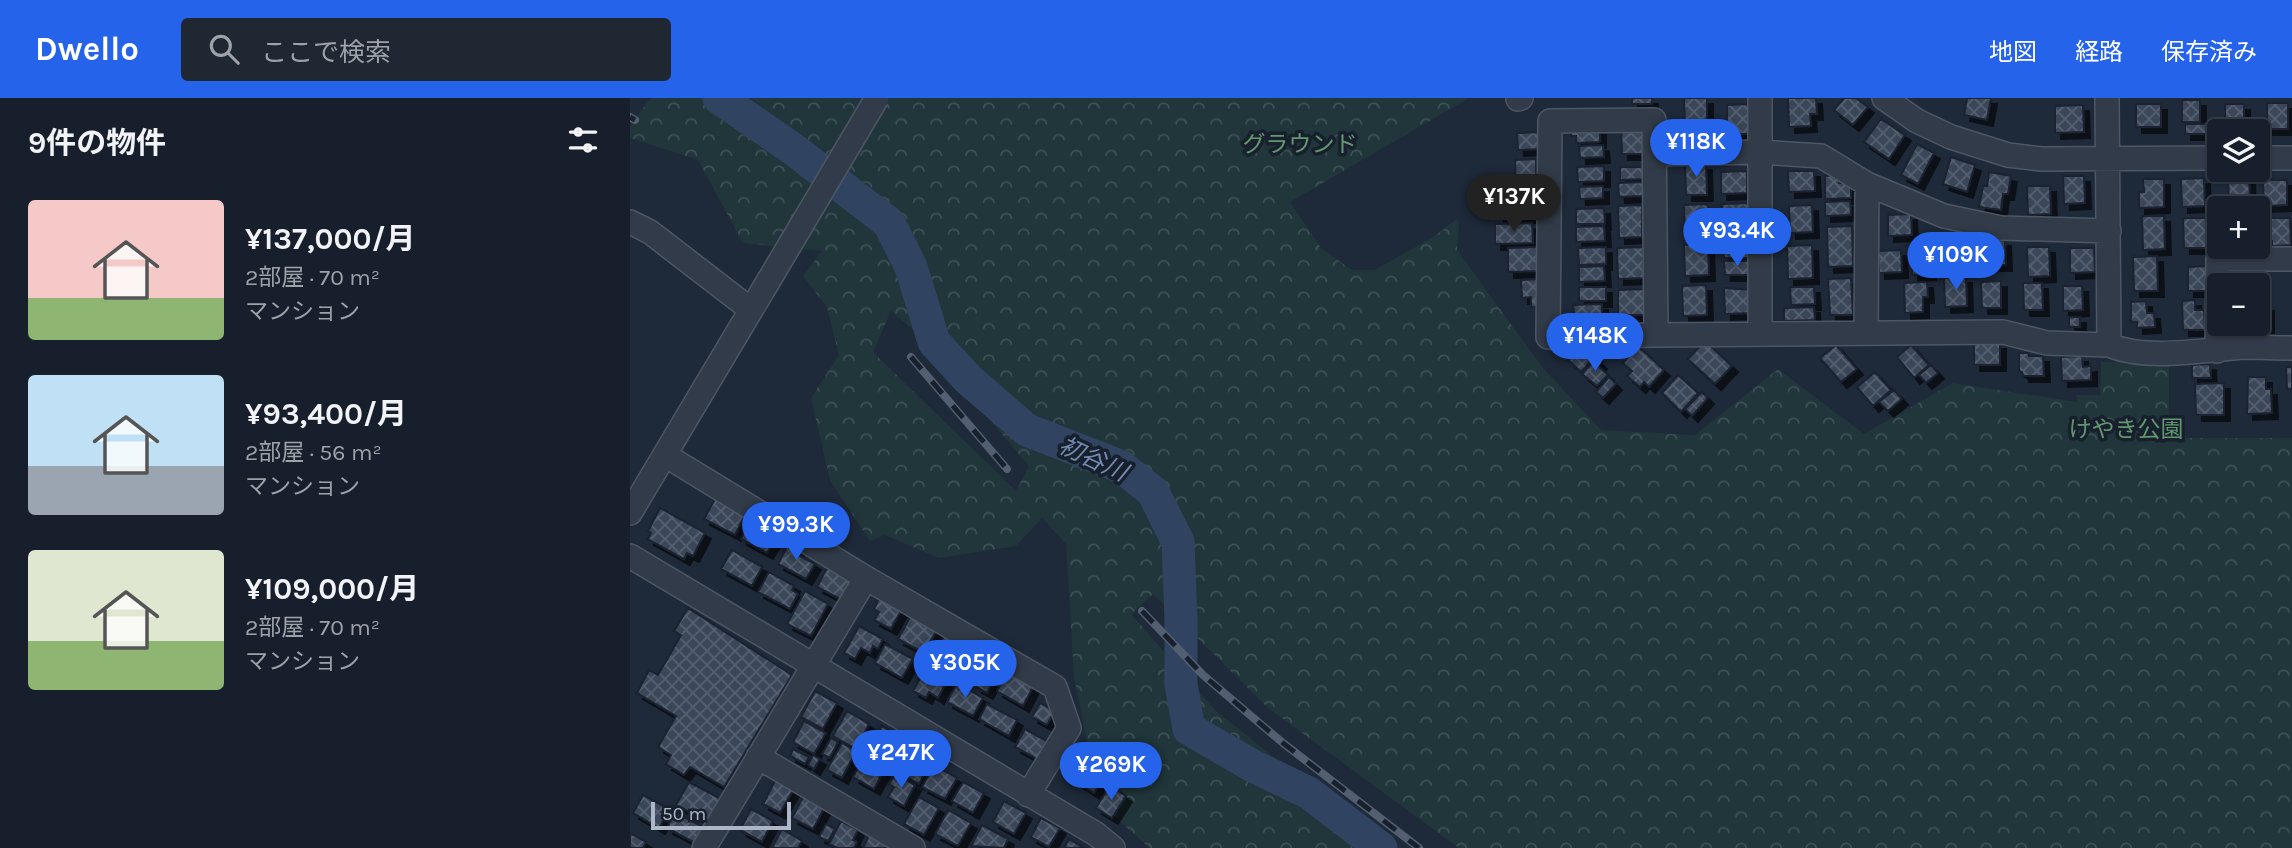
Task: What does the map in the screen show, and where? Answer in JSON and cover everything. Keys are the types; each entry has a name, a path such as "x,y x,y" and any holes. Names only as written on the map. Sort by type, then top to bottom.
{"street":[{"path":"630,513 877,98"},
{"path":"1760,98 1760,334"},
{"path":"1884,98 1917,121 1978,147 2008,155 2042,159 2207,158"},
{"path":"2107,98 2109,345"},
{"path":"1657,335 1654,120 1550,121 1548,337 2003,332 2047,343 2109,345 2126,352 2217,351 2242,347 2292,348"},
{"path":"1655,154 1760,152 1821,156 1867,184 1944,216 2001,228 2109,230"},
{"path":"2270,158 2292,158"},
{"path":"1866,333 1867,184"},
{"path":"630,222 650,232 750,309"},
{"path":"2217,351 2218,259 2292,259"},
{"path":"665,455 866,578 1055,687 1069,728 1028,794"},
{"path":"630,556 1096,834 1113,848"},
{"path":"707,847 866,578"},
{"path":"758,757 913,848"}],"green space":[{"path":"651,98 1469,98 1290,202 1321,248 1352,270 1375,270 1433,237 1457,219 1457,250 1542,367 1601,430 1695,435 1778,369 1864,434 1953,383 2077,402 2076,395 2100,395 2101,362 2169,361 2169,438 2292,438 2292,848 1459,848 1268,708 1153,594 1131,614 1216,711 1388,848 1150,848 1116,818 1087,742 1074,677 1066,544 1042,518 1016,546 939,558 885,535 870,541 830,480 811,398 839,355 827,307 803,276 822,251 743,243 698,160 630,138 630,126","holes":["891,311 915,332 1029,466 1016,491 873,352"]}],"building":[{"path":"1632,98 1652,98 1652,104 1632,104"},
{"path":"1684,98 1707,98 1707,126 1685,127"},
{"path":"1788,98 1816,98 1817,114 1810,114 1811,126 1789,127"},
{"path":"1844,98 1856,98 1868,107 1853,125 1834,110"},
{"path":"1967,98 1991,98 1987,120 1964,115"},
{"path":"2182,100 2200,100 2200,122 2182,122"},
{"path":"2267,103 2288,103 2288,129 2270,129 2270,119 2267,119"},
{"path":"1750,104 1751,134 1727,134 1727,105"},
{"path":"2136,104 2161,104 2161,127 2136,127"},
{"path":"2225,104 2244,104 2244,119 2225,119"},
{"path":"2083,105 2084,132 2055,133 2055,106"},
{"path":"1881,119 1905,135 1889,159 1864,142"},
{"path":"2185,124 2207,124 2207,134 2185,134"},
{"path":"1621,126 1645,126 1645,154 1622,154"},
{"path":"1571,127 1600,129 1600,142 1576,143 1576,136 1571,136"},
{"path":"1541,132 1541,149 1518,150 1517,133"},
{"path":"1917,144 1934,153 1918,184 1901,175"},
{"path":"1603,145 1604,157 1580,158 1579,146"},
{"path":"1951,157 1975,165 1967,192 1943,184"},
{"path":"1536,159 1536,187 1516,188 1515,160"},
{"path":"1685,164 1706,164 1707,195 1686,195"},
{"path":"1604,166 1604,181 1578,182 1577,167"},
{"path":"1620,167 1644,167 1644,179 1620,180"},
{"path":"1747,171 1747,193 1721,194 1721,172"},
{"path":"1788,171 1814,171 1815,191 1789,192"},
{"path":"1989,172 2011,176 2008,194 2003,194 2001,210 1979,207"},
{"path":"1839,175 1839,183 1851,183 1851,198 1825,199 1825,176"},
{"path":"2063,176 2084,176 2085,203 2064,204"},
{"path":"2204,178 2205,206 2182,207 2181,179"},
{"path":"2143,179 2164,179 2164,207 2139,208 2139,192 2144,192"},
{"path":"2287,180 2287,205 2270,206 2270,196 2264,196 2263,182"},
{"path":"1644,182 1644,196 1619,197 1618,183"},
{"path":"2228,182 2249,182 2250,196 2229,196"},
{"path":"1603,186 1603,198 1580,199 1579,187"},
{"path":"2027,186 2050,186 2051,214 2028,215"},
{"path":"1532,198 1532,217 1498,218 1498,199"},
{"path":"1850,201 1851,215 1825,216 1825,202"},
{"path":"1748,203 1748,238 1723,238 1722,204"},
{"path":"1708,204 1709,235 1685,236 1684,205"},
{"path":"1642,205 1642,237 1619,238 1618,206"},
{"path":"1812,205 1813,232 1790,233 1789,206"},
{"path":"1604,208 1605,224 1576,224 1576,209"},
{"path":"1911,214 1912,235 1888,236 1888,215"},
{"path":"2142,216 2164,216 2165,249 2143,250"},
{"path":"2183,218 2207,218 2207,248 2184,248"},
{"path":"2270,218 2290,218 2291,245 2272,246"},
{"path":"1532,223 1533,243 1495,244 1495,224"},
{"path":"1604,226 1605,241 1576,242 1576,227"},
{"path":"1852,226 1853,266 1828,267 1827,227"},
{"path":"1947,239 1968,239 1969,265 1948,266"},
{"path":"2005,240 2006,265 1986,265 1985,241"},
{"path":"1708,244 1709,275 1685,276 1684,245"},
{"path":"1748,245 1749,258 1724,258 1723,246"},
{"path":"1812,245 1813,278 1788,279 1787,246"},
{"path":"1537,247 1538,271 1508,272 1508,248"},
{"path":"1606,247 1606,264 1579,265 1578,248"},
{"path":"1643,247 1644,278 1618,279 1617,248"},
{"path":"2027,247 2049,247 2050,276 2028,277"},
{"path":"2070,248 2094,248 2095,272 2070,273"},
{"path":"1901,250 1902,272 1879,273 1878,251"},
{"path":"1912,253 1930,253 1930,274 1912,275"},
{"path":"2157,256 2158,291 2134,291 2133,257"},
{"path":"1724,261 1749,261 1749,275 1725,275"},
{"path":"1604,266 1605,281 1579,282 1579,267"},
{"path":"2208,266 2207,291 2188,291 2188,267"},
{"path":"1966,277 1967,306 1945,307 1944,278"},
{"path":"1851,278 1853,315 1830,315 1828,279"},
{"path":"1541,279 1545,307 1531,307 1531,297 1522,298 1521,280"},
{"path":"2001,281 2001,308 1982,308 1981,282"},
{"path":"1927,282 1928,297 1923,297 1923,312 1905,313 1904,283"},
{"path":"2023,283 2042,283 2043,310 2024,310"},
{"path":"1706,285 1707,315 1683,316 1682,286"},
{"path":"2063,286 2082,286 2083,310 2063,311"},
{"path":"1579,287 1606,287 1606,301 1579,301"},
{"path":"1790,287 1814,287 1815,304 1791,305"},
{"path":"1724,288 1752,290 1753,313 1725,314"},
{"path":"1645,289 1645,315 1618,315 1618,290"},
{"path":"2195,300 2195,310 2204,310 2205,330 2183,330 2182,301"},
{"path":"2146,301 2147,313 2154,313 2155,327 2137,328 2137,322 2131,322 2131,302"},
{"path":"1602,304 1602,315 1575,319 1573,305"},
{"path":"1814,307 1815,320 1784,321 1784,308"},
{"path":"2069,317 2080,317 2080,327 2069,327"},
{"path":"1705,341 1732,366 1715,384 1688,359"},
{"path":"1584,343 1597,355 1581,372 1568,360"},
{"path":"1974,343 2000,343 2000,365 1974,365"},
{"path":"1836,345 1857,369 1841,382 1820,358"},
{"path":"1911,345 1929,365 1914,378 1897,357"},
{"path":"1638,346 1664,370 1649,387 1644,382 1640,387 1627,376 1632,371 1623,363"},
{"path":"2019,353 2043,356 2044,376 2023,376 2019,371"},
{"path":"2082,356 2083,367 2091,366 2091,380 2062,381 2061,357"},
{"path":"1596,358 1601,363 1598,366 1608,375 1597,386 1582,374"},
{"path":"2210,364 2211,378 2192,378 2192,365"},
{"path":"1931,365 1938,373 1926,383 1919,375"},
{"path":"2286,367 2292,367 2292,389 2287,389"},
{"path":"1875,372 1891,390 1873,406 1857,387"},
{"path":"1678,375 1698,393 1681,412 1662,393"},
{"path":"1609,377 1616,384 1603,398 1596,392"},
{"path":"2248,377 2266,377 2266,389 2271,389 2272,413 2247,414"},
{"path":"2224,383 2224,415 2196,415 2195,384"},
{"path":"1894,390 1902,399 1888,411 1879,402"},
{"path":"1702,392 1708,398 1692,416 1685,409"},
{"path":"715,499 745,515 735,535 704,519"},
{"path":"660,508 705,533 693,556 687,553 684,559 648,539 651,533 648,531"},
{"path":"750,521 777,536 767,553 741,539"},
{"path":"790,541 799,546 795,553 815,564 806,579 778,564"},
{"path":"732,550 762,567 752,586 721,569"},
{"path":"827,568 851,582 842,600 817,587"},
{"path":"769,572 794,586 792,590 798,594 790,609 758,592"},
{"path":"805,591 828,604 811,636 787,624"},
{"path":"881,594 903,607 891,629 874,620 879,612 874,609"},
{"path":"688,608 792,675 724,787 690,767 684,775 666,764 671,755 658,747 676,716 637,693 649,670 658,675 681,635 674,631"},
{"path":"913,612 939,626 924,653 898,639"},
{"path":"859,626 883,639 878,649 873,646 870,653 861,648 855,659 844,653"},
{"path":"945,635 964,645 952,668 932,658"},
{"path":"885,644 913,659 902,678 875,663"},
{"path":"971,657 994,670 990,678 994,680 987,693 976,687 979,682 962,673"},
{"path":"928,664 950,676 938,698 929,692 926,698 913,691"},
{"path":"1007,672 1033,687 1023,706 997,691"},
{"path":"957,683 983,698 973,716 947,702"},
{"path":"815,691 837,703 823,729 801,717"},
{"path":"1040,703 1055,711 1047,725 1032,717"},
{"path":"987,704 1017,720 1009,736 979,719"},
{"path":"847,711 869,724 856,749 833,736"},
{"path":"804,721 826,733 814,754 793,742"},
{"path":"882,726 895,733 893,737 903,742 891,762 869,750"},
{"path":"1025,729 1047,741 1037,759 1015,747"},
{"path":"831,738 838,742 830,758 822,754"},
{"path":"842,743 856,751 842,778 827,770"},
{"path":"909,746 923,754 920,759 930,764 919,784 896,772"},
{"path":"793,749 809,757 805,764 790,756"},
{"path":"813,755 820,759 814,769 808,765"},
{"path":"864,757 885,769 874,789 853,777"},
{"path":"1089,758 1108,770 1094,793 1075,781"},
{"path":"934,765 957,778 945,799 922,787"},
{"path":"895,774 915,785 904,806 888,797 894,787 889,784"},
{"path":"777,777 795,787 780,813 763,804"},
{"path":"689,782 721,799 708,822 676,805"},
{"path":"963,782 984,793 973,813 952,801"},
{"path":"1110,785 1126,796 1112,818 1096,808"},
{"path":"643,795 669,809 659,828 633,813"},
{"path":"804,795 825,807 813,829 792,818"},
{"path":"919,797 939,808 924,835 904,824"},
{"path":"1004,801 1026,813 1014,834 993,822"},
{"path":"751,809 773,821 762,842 740,830"},
{"path":"948,810 971,823 958,846 935,834"},
{"path":"675,812 705,828 697,844 667,828"},
{"path":"1041,818 1060,828 1049,847 1031,837"},
{"path":"841,821 858,830 853,840 857,842 854,848 837,848 829,844"},
{"path":"826,824 835,829 828,841 819,837"},
{"path":"982,825 1008,839 1004,848 971,846"},
{"path":"782,829 802,841 798,848 772,848"},
{"path":"871,832 892,843 890,848 863,848"},
{"path":"630,833 646,842 643,848 630,848"},
{"path":"1069,839 1084,848 1064,848"}],"waterway":[{"name":"初谷川","path":"719,98 793,149 889,223 911,267 934,342 968,379 1027,430 1122,467 1153,492 1178,542 1181,684 1189,729 1253,766 1309,793 1381,848"}],"railway":[{"path":"630,117 635,120"},
{"path":"911,357 1007,469"},
{"path":"1142,611 1203,675 1283,743 1419,848"}],"park label":[{"name":"グラウンド","path":"1300,144"},
{"name":"けやき公園","path":"2126,429"}]}
